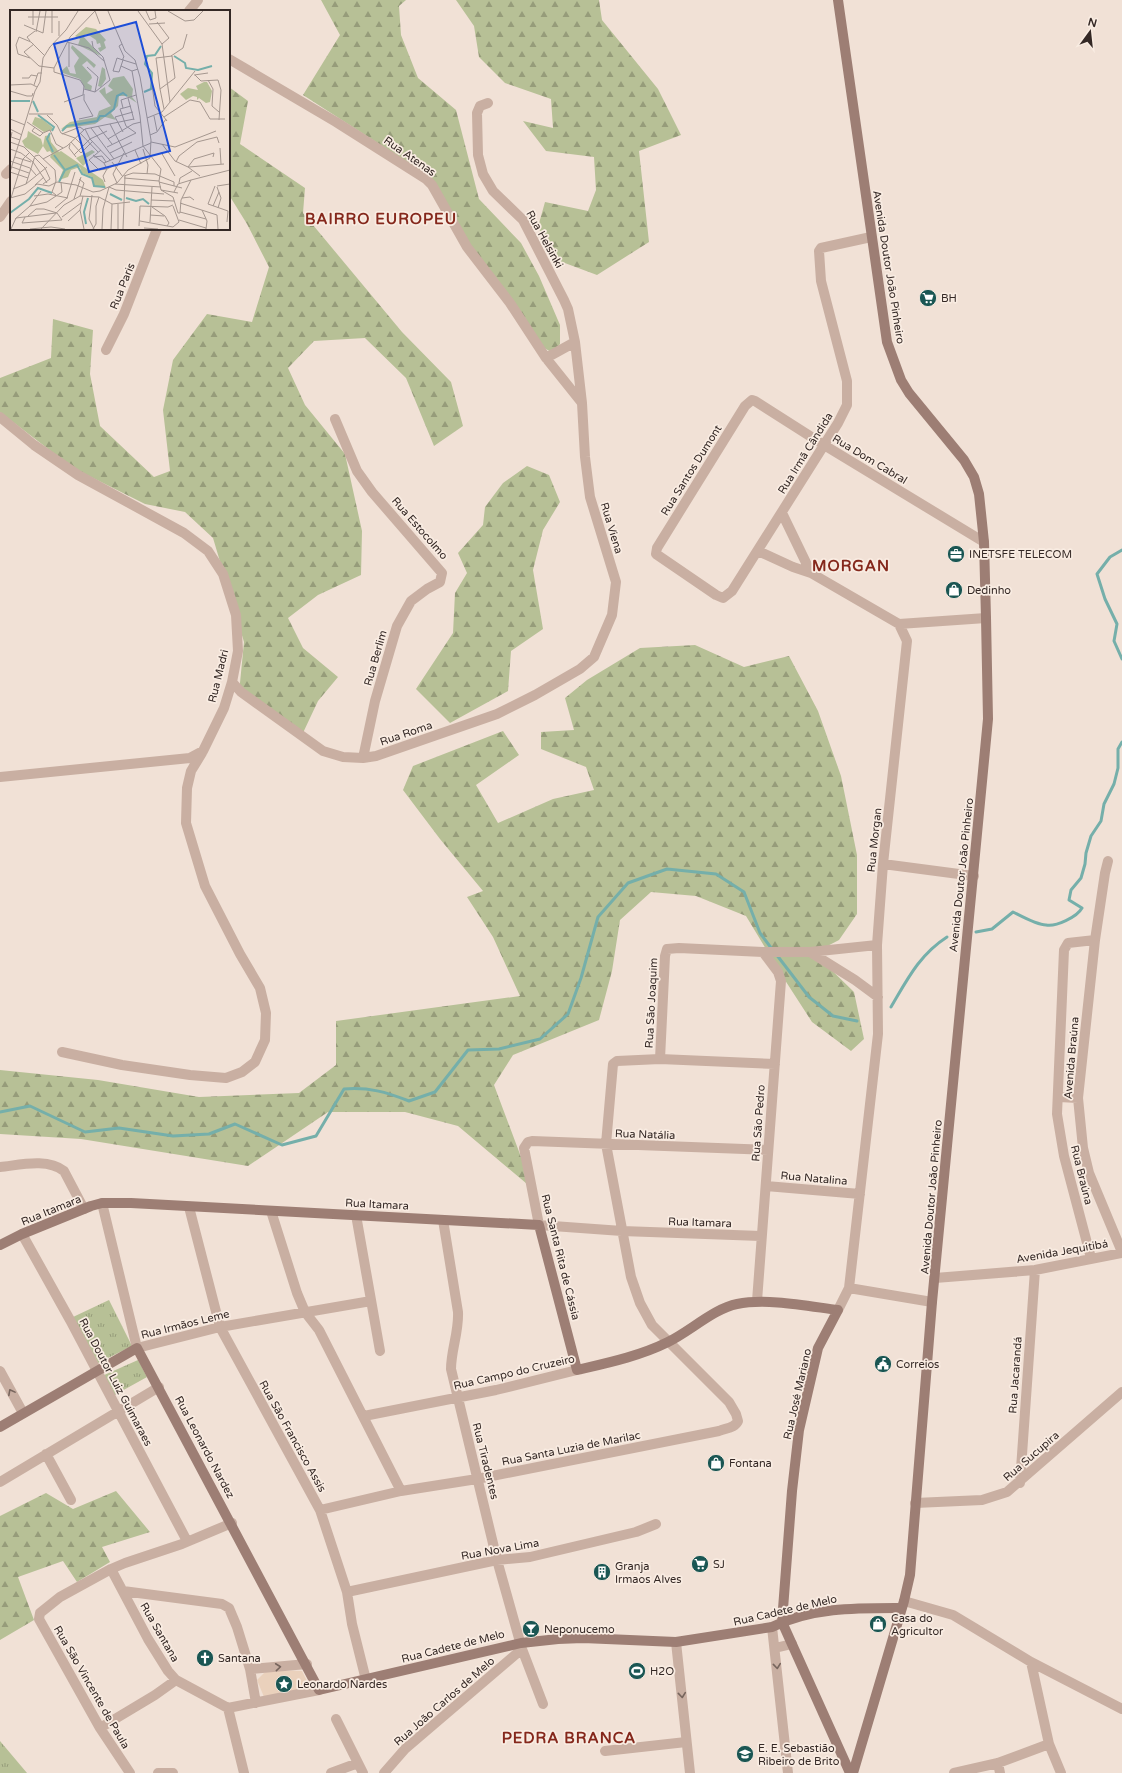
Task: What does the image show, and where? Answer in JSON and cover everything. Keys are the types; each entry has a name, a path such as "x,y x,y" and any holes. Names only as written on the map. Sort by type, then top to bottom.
{"street":[{"path":"190,10 198,0"},
{"name":"Avenida Doutor João Pinheiro","path":"838,0 886,342 901,380 909,393 964,460 974,477 979,494 984,542 988,720 974,876 963,967 932,1302 910,1575 903,1604 851,1773"},
{"name":"Rua Atenas","path":"230,61 336,122 426,179 432,185 467,247 510,303 546,358 582,403"},
{"name":"Rua Helsinki","path":"488,103 480,106 477,113 478,155 483,174 493,191 523,220 564,300 568,310 575,342 582,403"},
{"path":"0,217 10,202"},
{"name":"Rua Paris","path":"106,350 124,314 158,230"},
{"name":"Rua Irmã Cândida","path":"732,591 838,424 847,405 847,381 821,281 818,251 821,248 871,237"},
{"path":"546,358 575,342"},
{"name":"Rua Dom Cabral","path":"745,406 749,401 755,401 824,445 984,542"},
{"name":"Rua Viena","path":"582,403 585,457 590,497 616,582 612,615 594,657"},
{"name":"Rua Santos Dumont","path":"732,591 723,598 716,595 656,554 657,548 745,406"},
{"name":"Rua Madri","path":"0,417 34,445 78,475 184,533 208,551 223,574 236,615 238,651 232,682 224,708 203,751 191,771 187,788 187,828 205,886 240,954 260,988 266,1013 265,1040 255,1062 242,1072 226,1078 190,1075 122,1065 62,1052"},
{"name":"Rua Estocolmo","path":"335,419 357,471 372,492 441,570 442,577 440,582"},
{"path":"782,513 812,573"},
{"path":"758,551 812,573 899,624 986,618"},
{"name":"Rua Berlim","path":"362,758 397,626 411,601 427,589 440,582"},
{"name":"Rua Morgan","path":"875,1062 878,1034 877,945 883,864 907,641 899,624"},
{"name":"Rua Roma","path":"232,682 241,692 323,751 343,757 362,758 376,756 497,714 535,695 574,672 594,657"},
{"path":"0,777 190,758 203,751"},
{"name":"Avenida Braúna","path":"1108,861 1102,888 1095,940 1078,1098 1083,1148 1089,1173 1122,1253"},
{"path":"883,864 974,876"},
{"name":"Rua Braúna","path":"1091,1258 1063,1149 1057,1114 1059,1097 1064,950 1068,943 1095,940"},
{"path":"763,952 810,952 877,945"},
{"name":"Rua São Joaquim","path":"660,1060 664,963 666,951 668,949 679,948 763,952"},
{"name":"Rua São Pedro","path":"757,1301 781,981 778,972 763,952"},
{"path":"810,952 855,980 878,997"},
{"path":"668,1342 652,1325 640,1303 631,1277 606,1144 613,1064 617,1061 660,1060 775,1064"},
{"name":"Rua José Mariano","path":"851,1773 782,1622 792,1491 799,1430 818,1348 849,1288 875,1062"},
{"path":"1059,1097 1078,1098"},
{"name":"Rua Natália","path":"524,1148 528,1142 532,1141 768,1150"},
{"name":"Rua Santa Rita de Cássia","path":"524,1148 539,1225 577,1370"},
{"path":"0,1167 47,1164 59,1167 64,1171 84,1209"},
{"name":"Rua Natalina","path":"766,1186 860,1194"},
{"name":"Rua Itamara","path":"0,1245 22,1234 102,1203 189,1206 539,1225 622,1231 761,1236"},
{"name":"Rua Leonardo Nardez","path":"102,1203 137,1348 232,1523 307,1664 319,1690"},
{"name":"Rua São Francisco Assis","path":"189,1206 220,1327 320,1510 347,1592 352,1624 366,1680"},
{"path":"271,1211 297,1293 305,1312 319,1330 401,1491"},
{"path":"356,1215 380,1351"},
{"name":"Rua Tiradentes","path":"443,1220 459,1322 451,1361 451,1369 497,1560 522,1646 542,1704"},
{"name":"Rua Doutor Luiz Guimaraes","path":"22,1234 187,1541"},
{"name":"Avenida Jequitibá","path":"935,1278 1034,1270 1122,1253"},
{"name":"Rua Jacarandá","path":"1020,1483 1034,1270"},
{"path":"849,1288 932,1302"},
{"name":"Rua Irmãos Leme","path":"0,1427 137,1348 220,1327 371,1301"},
{"name":"Rua Campo do Cruzeiro","path":"364,1416 496,1390 610,1362 668,1342 728,1307 739,1304 757,1301 838,1310"},
{"name":"Rua Santa Luzia de Marilac","path":"320,1510 401,1491 477,1479 719,1431 733,1426 738,1420 729,1402 668,1342"},
{"path":"0,1371 23,1413"},
{"path":"0,1482 159,1387"},
{"name":"Rua Sucupira","path":"915,1503 982,1500 1007,1492 1020,1483 1122,1392"},
{"path":"46,1454 72,1500"},
{"path":"111,1569 232,1523"},
{"name":"Rua Nova Lima","path":"347,1592 497,1560 530,1557 636,1532 656,1524"},
{"name":"Rua Santana","path":"111,1569 148,1638 168,1671 176,1680 228,1708"},
{"name":"Rua São Vincente de Paula","path":"111,1569 60,1597 41,1611 40,1619 100,1728 130,1773"},
{"path":"123,1591 222,1604 227,1606 238,1627 250,1670 256,1703"},
{"path":"903,1604 953,1614 1031,1662 1122,1709"},
{"name":"Rua Cadete de Melo","path":"319,1690 522,1646 583,1638 676,1642 772,1628 782,1622 824,1612 850,1608 903,1604"},
{"path":"772,1628 788,1773"},
{"path":"676,1642 690,1773"},
{"path":"775,1648 792,1644"},
{"name":"Rua João Carlos de Melo","path":"384,1773 405,1749 522,1646"},
{"path":"1031,1662 1050,1744 1061,1773"},
{"path":"250,1670 307,1664"},
{"path":"100,1728 155,1695 176,1680"},
{"path":"244,1773 228,1708 319,1690"},
{"path":"336,1719 363,1773"},
{"path":"604,1751 686,1742"},
{"path":"954,1773 998,1762 1050,1744"},
{"path":"998,1762 1000,1773"},
{"path":"331,1773 358,1763"},
{"path":"158,1773 173,1773"}],"green space":[{"path":"321,0 406,0 399,6 401,35 418,78 456,110 479,199 521,243 539,276 560,325 560,344 553,353 537,344 421,171 303,95 340,35"},
{"path":"456,0 599,0 602,20 658,89 681,135 639,151 649,242 597,275 554,259 538,227 545,202 588,211 596,190 594,157 546,151 523,121 553,128 551,99 505,83 479,57 474,26"},
{"path":"230,88 248,101 240,144 305,188 303,213 402,332 451,382 463,426 434,446 406,378 365,338 314,341 288,368 305,405 345,454 362,531 361,575 318,595 288,618 303,648 338,677 318,701 302,735 239,693 244,642 213,538 185,512 145,504 73,468 0,412 0,378 51,358 53,319 93,330 90,374 100,426 154,477 170,471 163,410 173,360 207,314 252,322 269,267 247,224 230,197"},
{"path":"527,466 549,475 560,502 543,530 533,570 543,629 511,651 508,691 450,723 416,689 453,633 455,593 467,573 458,553 483,525 485,507 503,483"},
{"path":"695,645 744,667 789,656 818,711 841,776 857,855 857,914 839,940 814,953 854,992 864,1039 851,1051 812,1022 746,916 696,896 651,892 620,920 612,971 599,1020 513,1055 494,1085 533,1189 458,1126 405,1112 328,1112 248,1166 81,1139 0,1134 0,1070 98,1080 199,1097 299,1093 336,1065 336,1021 520,996 493,937 467,897 483,891 440,839 403,790 413,766 503,731 519,755 476,785 498,823 553,799 594,790 586,767 541,749 541,732 574,730 565,698 587,680 640,648"},
{"path":"109,1300 132,1346 98,1363 73,1317"},
{"path":"138,1360 147,1377 111,1397 102,1376"},
{"path":"116,1491 150,1532 102,1547 110,1562 77,1582 63,1561 18,1577 34,1620 0,1640 0,1516 46,1493 73,1509"},
{"path":"0,1741 27,1773 0,1773"}],"shaded area":[{"name":"Leonardo Nardes","path":"270,1670 302,1671 311,1689 264,1697 257,1680 264,1673"}],"waterway":[{"path":"1122,550 1110,557 1097,574 1105,599 1117,624 1114,641 1122,659"},
{"path":"976,932 992,929 1013,912 1038,924 1050,925 1066,921 1076,915 1082,908 1069,900 1071,890 1081,878 1091,836 1101,821 1104,804 1114,784 1118,768 1118,749 1122,742"},
{"path":"0,1112 30,1106 85,1132 119,1128 173,1136 209,1134 235,1124 282,1145 316,1136 344,1089 377,1091 409,1101 435,1092 468,1050 499,1049 540,1039 568,1014 581,978 598,917 628,883 667,869 716,874 744,892 760,933 772,949"},
{"path":"891,1007 908,978 921,960 937,944 947,937"},
{"path":"776,954 809,997 833,1016 857,1021"}],"place":[{"name":"BH","path":"928,298"},
{"name":"INETSFE TELECOM","path":"956,554"},
{"name":"Dedinho","path":"954,590"},
{"name":"Correios","path":"883,1364"},
{"name":"Fontana","path":"716,1463"},
{"name":"SJ","path":"700,1564"},
{"name":"Granja Irmaos Alves","path":"602,1572"},
{"name":"Casa do Agricultor","path":"878,1624"},
{"name":"Neponucemo","path":"531,1629"},
{"name":"Santana","path":"205,1658"},
{"name":"H2O","path":"637,1671"},
{"name":"Leonardo Nardes","path":"284,1684"},
{"name":"E. E. Sebastião Ribeiro de Brito","path":"745,1754"}],"district":[{"name":"BAIRRO EUROPEU","path":"381,219"},
{"name":"MORGAN","path":"851,566"},
{"name":"PEDRA BRANCA","path":"569,1738"}]}
